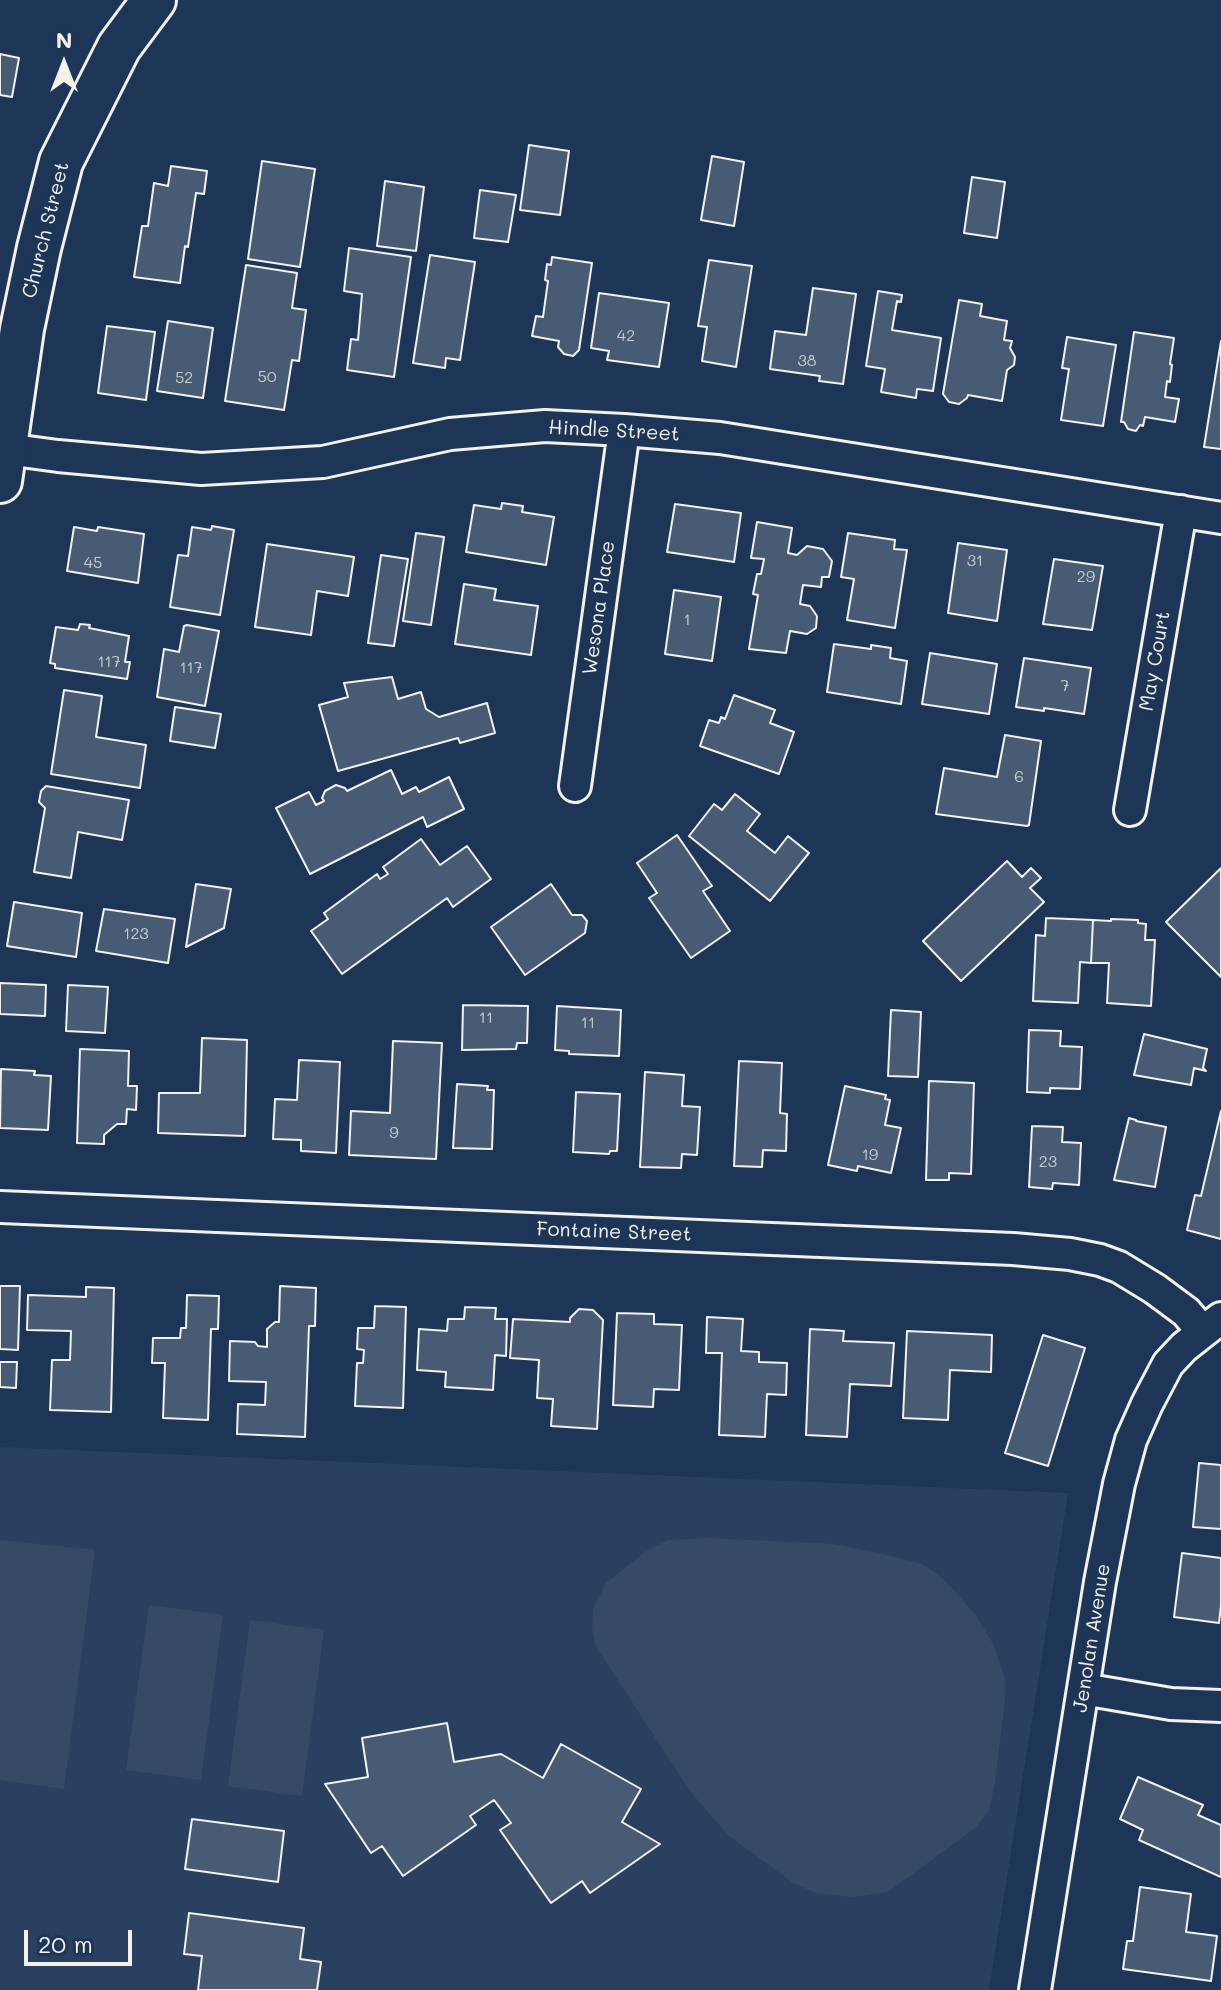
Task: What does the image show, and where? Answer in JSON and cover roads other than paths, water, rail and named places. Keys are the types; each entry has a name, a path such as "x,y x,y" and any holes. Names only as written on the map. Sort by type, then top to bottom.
{"street":[{"name":"Church Street","path":"3,465 11,327 39,248 61,162 119,47 154,0"},
{"name":"Hindle Street","path":"3,465 58,456 201,469 323,462 450,434 545,426 720,438 1221,518"},
{"name":"Wesona Place","path":"575,786 624,430"},
{"name":"May Court","path":"1130,810 1181,511"},
{"name":"Fontaine Street","path":"0,1207 1013,1249 1070,1254 1119,1267 1212,1325"},
{"name":"Jenolan Avenue","path":"1035,1990 1100,1582 1119,1484 1131,1440 1168,1364 1212,1325"},
{"path":"1083,1689 1171,1704 1221,1706"}]}
